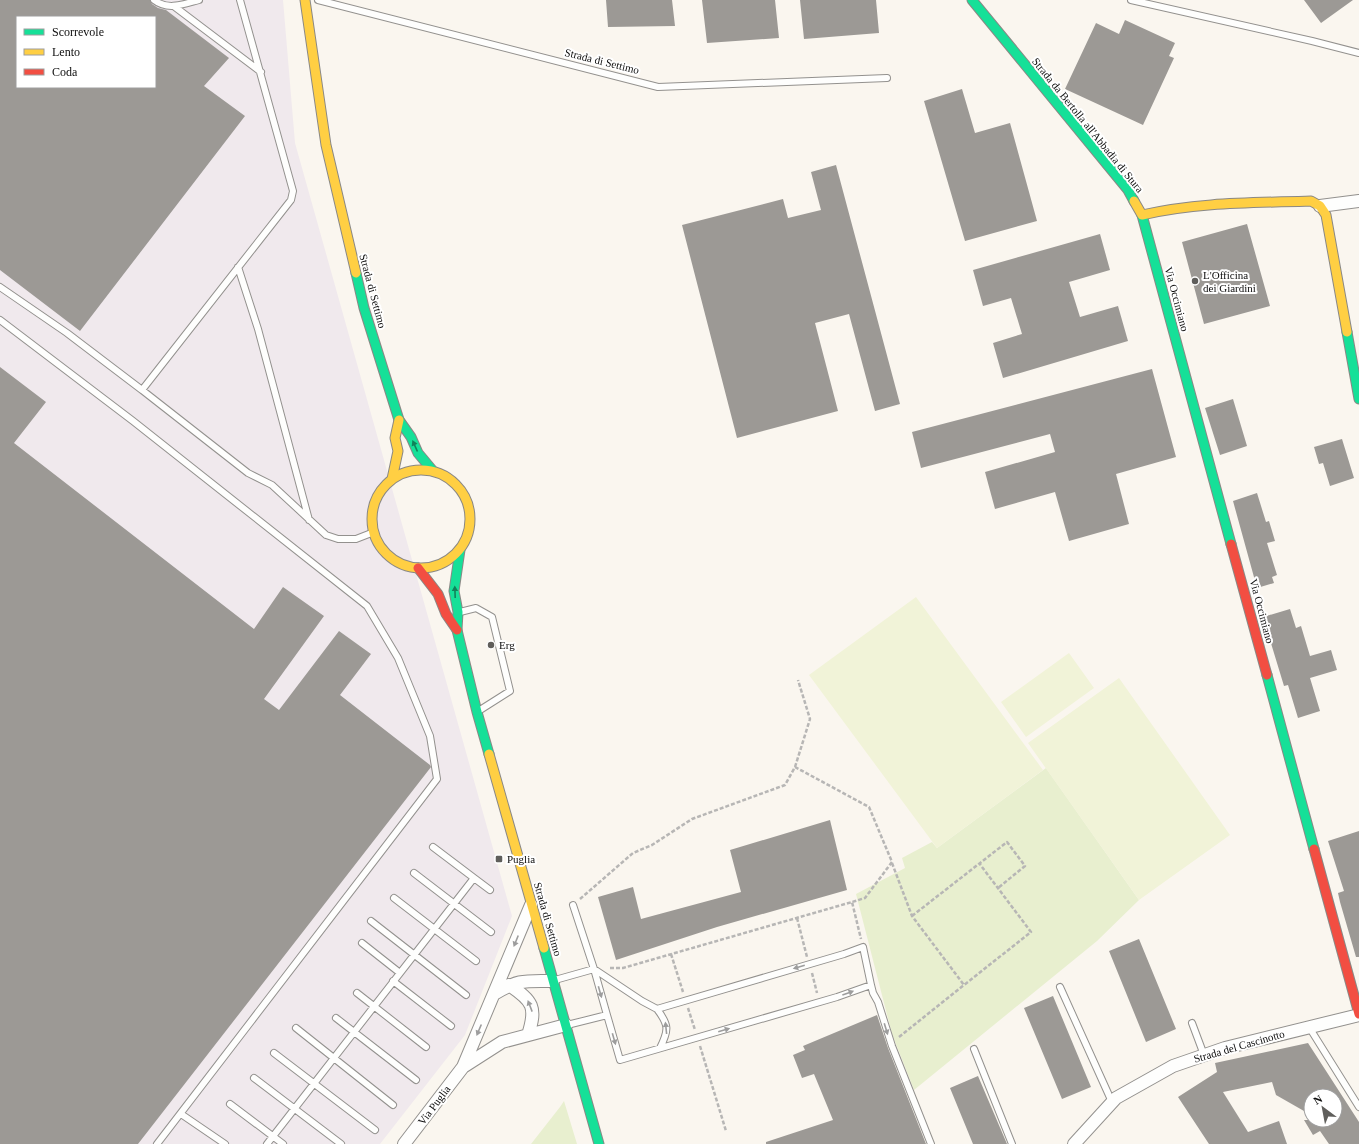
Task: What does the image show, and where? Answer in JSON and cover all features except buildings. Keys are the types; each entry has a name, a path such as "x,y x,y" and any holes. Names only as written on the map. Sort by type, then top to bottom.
{"main road":[{"name":"Strada di Settimo","path":"305,0 326,145 364,308 399,420 411,437 418,452 433,471"},
{"name":"Strada da Bertolla all'Abbadia di Stura","path":"972,0 1128,190 1142,215"},
{"path":"1142,215 1165,208 1195,205 1311,201 1320,206 1326,215 1359,399"},
{"name":"Via Occimiano","path":"1142,215 1359,1015"},
{"name":"Strada di Settimo","path":"392,479 398,451 395,438 399,420"},
{"path":"410,471 433,471 443,475 457,484 466,498 470,514 469,531 466,541 460,550 447,560 434,566 418,568 405,564 391,557 381,546 374,532 372,516 376,501 384,487 392,479 401,473 410,471"},
{"name":"Strada di Settimo","path":"460,550 454,591 458,612 457,630 477,712 599,1144"},
{"name":"Strada di Settimo","path":"418,568 438,594 446,614 457,630"}],"street":[{"path":"1320,206 1359,201"},
{"name":"Via Puglia","path":"404,1144 463,1067 531,905"},
{"path":"494,994 509,985 522,981 553,981"},
{"path":"509,985 522,993 530,1004 533,1020 528,1035"},
{"name":"Strada del Cascinotto","path":"1074,1144 1116,1098 1173,1066 1225,1048 1359,1015"},
{"name":"Via Puglia","path":"463,1067 502,1042 566,1025"}],"lane":[{"path":"154,0 159,4 175,7 261,72"},
{"path":"175,7 199,0"},
{"path":"142,390 291,200 293,191 240,0"},
{"name":"Strada di Settimo","path":"318,0 658,88 887,78"},
{"path":"1131,0 1359,53"},
{"path":"238,267 258,329 309,520"},
{"path":"0,287 67,333 248,473 272,485 326,535 338,539 356,539 374,532"},
{"path":"0,320 133,421 367,606 398,658 430,736 437,779 157,1144"},
{"path":"458,612 476,608 492,617 510,691 477,712"},
{"path":"433,847 490,890"},
{"path":"414,873 491,932"},
{"path":"267,1144 474,878"},
{"path":"394,898 476,961"},
{"path":"573,906 594,969 620,1060 837,997 871,985"},
{"path":"371,921 466,995"},
{"path":"362,943 400,973"},
{"path":"657,1009 844,954 863,946 873,993 878,1002 891,1044 930,1144"},
{"path":"553,981 594,969"},
{"path":"594,969 642,1001 657,1009 666,1023 667,1034 660,1048"},
{"path":"393,981 451,1026"},
{"path":"1060,987 1112,1102"},
{"path":"357,993 426,1047"},
{"path":"566,1025 607,1015"},
{"path":"336,1018 416,1080"},
{"path":"1192,1023 1204,1054"},
{"path":"1309,1027 1359,1107"},
{"path":"296,1028 393,1105"},
{"path":"974,1049 1012,1144"},
{"path":"274,1053 375,1130"},
{"path":"254,1078 341,1144"},
{"path":"230,1104 283,1144"},
{"path":"181,1114 225,1144"}],"path":[{"path":"573,906 633,853 652,845 692,819 785,785 795,768 810,720 798,680"},
{"path":"795,768 869,807 892,862 912,916 964,985"},
{"path":"912,916 1007,842 1025,866 998,888"},
{"path":"594,969 623,968 865,898 892,862"},
{"path":"891,1044 1031,932 979,863"},
{"path":"852,902 863,946"}],"shaded area":[{"path":"0,0 283,0 295,143 512,916 465,1035 380,1144 0,1144"}],"green space":[{"path":"916,597 1043,770 937,848 809,675"},
{"path":"1069,653 1094,688 1026,737 1001,702"},
{"path":"1119,678 1230,835 1139,900 1028,743"},
{"path":"1046,768 1139,900 1097,941 914,1090 892,1034 856,894 905,868 902,858 932,842 937,848"},
{"path":"564,1101 577,1144 531,1144 560,1107"}],"traffic: fast":[{"path":"972,0 1128,190 1134,201"},
{"path":"1142,215 1231,544"},
{"path":"356,273 364,308 399,420 411,437 418,453 433,471"},
{"path":"1347,332 1359,399"},
{"path":"460,550 454,591 458,612 457,630 489,754"},
{"path":"1267,675 1314,849"},
{"path":"544,948 599,1144"}],"traffic: slow":[{"path":"305,0 326,145 356,273"},
{"path":"1134,201 1142,215 1205,205 1311,201 1320,206 1326,215 1347,332"},
{"path":"392,479 398,451 395,438 399,420"},
{"path":"421,470 440,474 455,485 466,500 470,519 466,538 455,553 440,564 421,568 402,564 387,553 376,538 372,519 376,500 387,485 402,474 421,470"},
{"path":"489,754 544,948"}],"traffic: jam":[{"path":"1231,544 1267,675"},
{"path":"418,568 438,594 446,614 457,630"},
{"path":"1314,849 1359,1014"}],"place":[{"name":"L'Officina dei Giardini","path":"1195,281"},
{"name":"Erg","path":"491,645"},
{"name":"Puglia","path":"499,859"}]}
